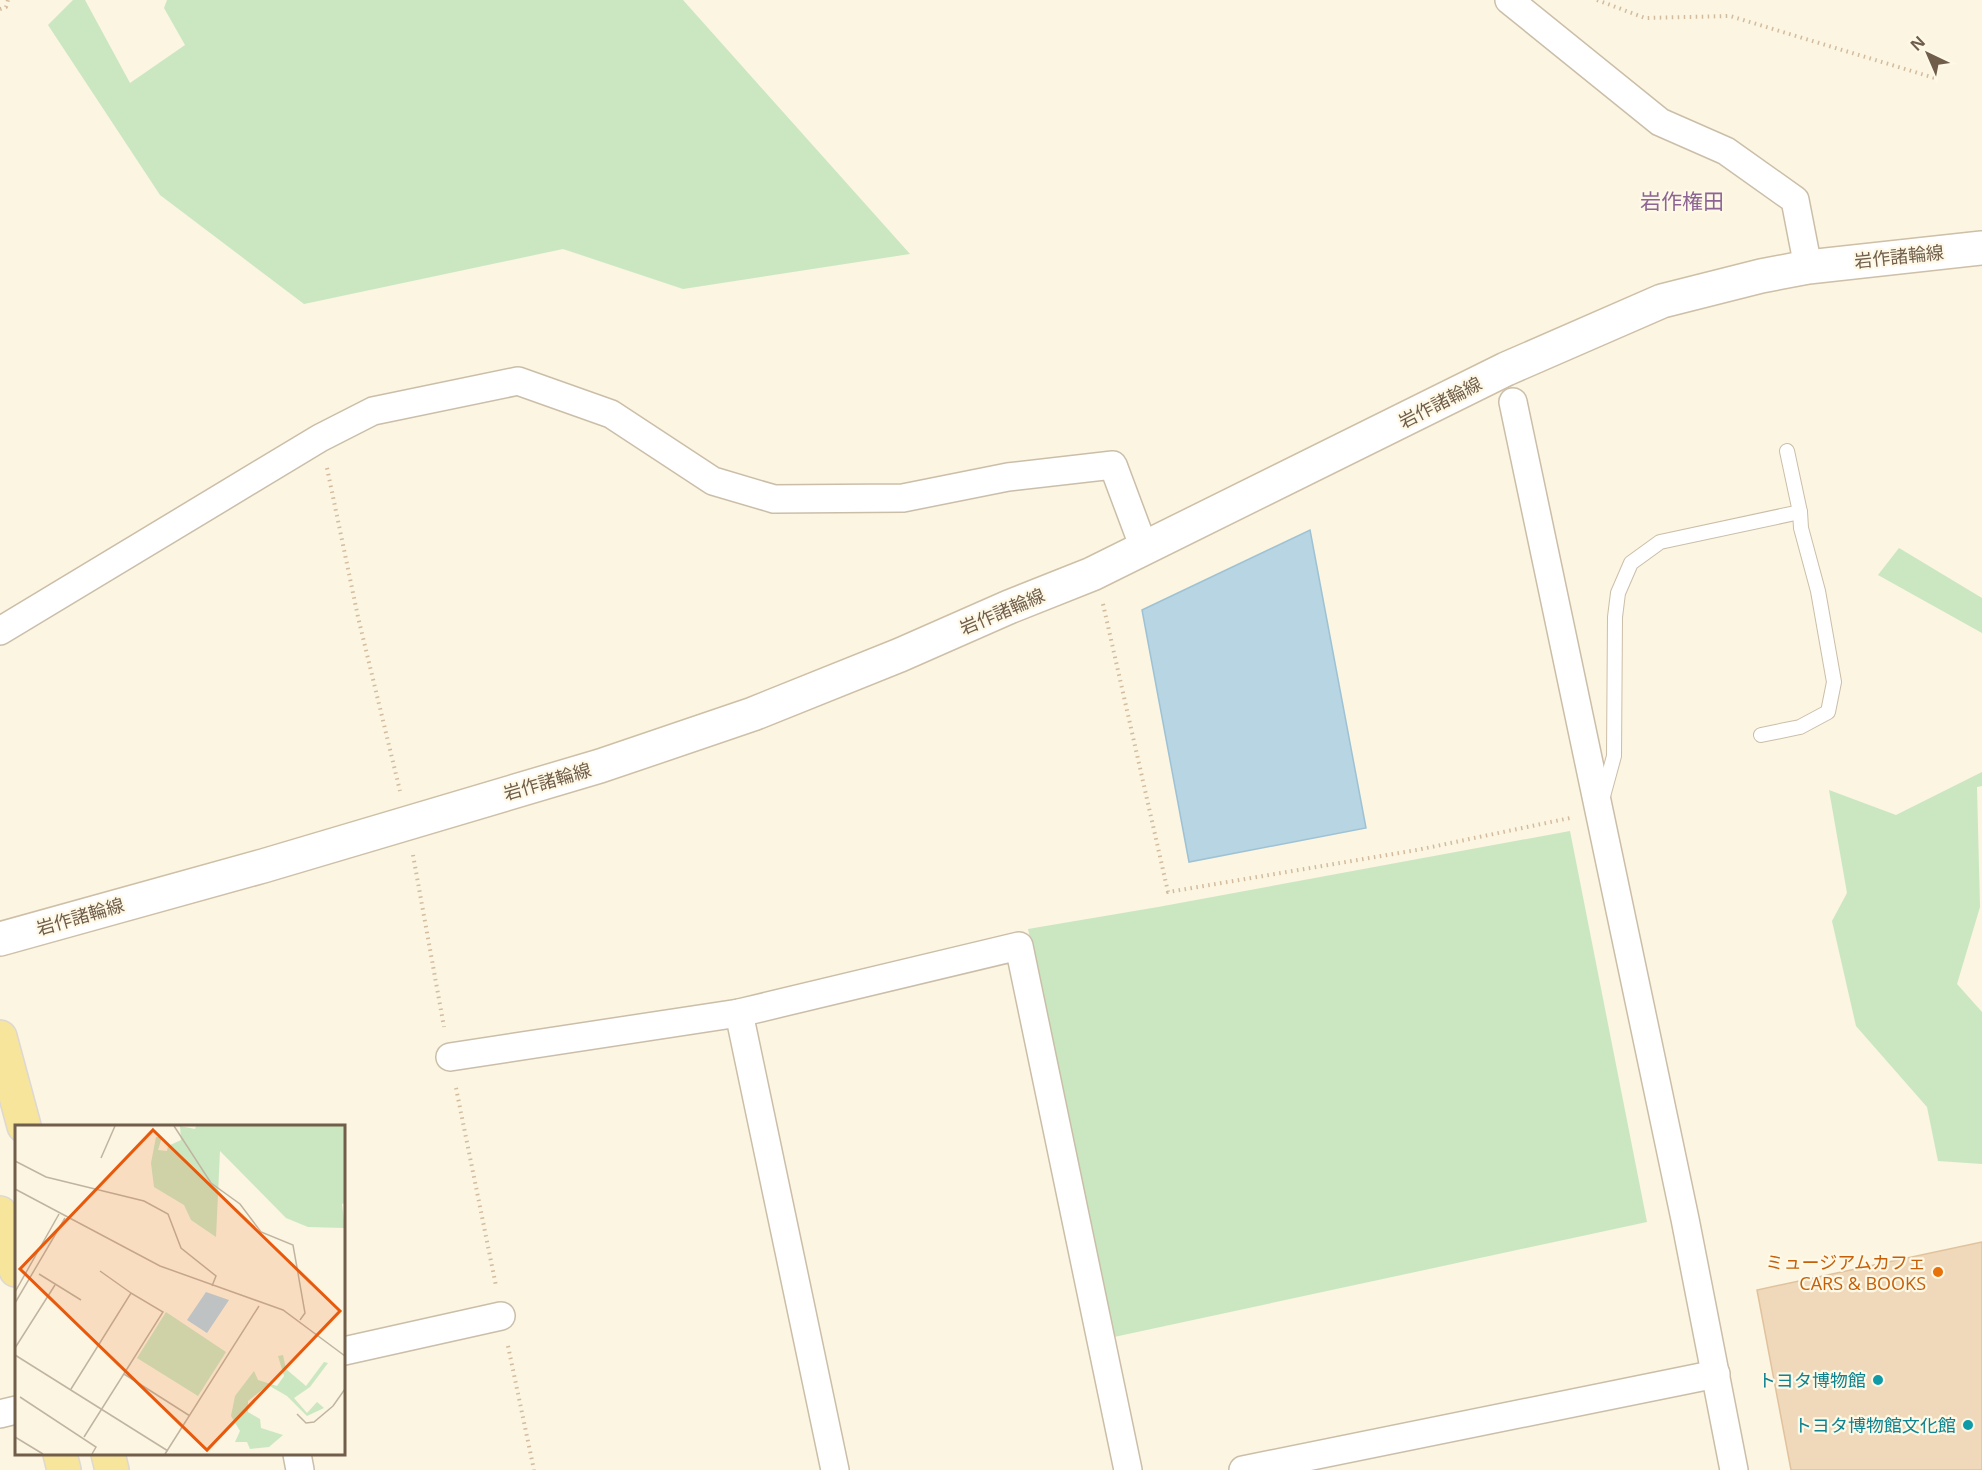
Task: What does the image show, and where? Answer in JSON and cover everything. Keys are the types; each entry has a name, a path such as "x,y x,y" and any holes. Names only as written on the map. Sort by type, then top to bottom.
{"main road":[{"name":"岩作諸輪線","path":"0,939 263,866 600,766 753,714 900,656 1009,607 1092,574 1506,369 1662,301 1761,276 1808,267 1982,248"},
{"path":"0,1037 24,1125"},
{"path":"0,1213 15,1266"},
{"path":"60,1455 64,1470"},
{"path":"108,1455 112,1470"}],"street":[{"path":"1509,0 1660,122 1726,151 1796,200 1808,267"},
{"path":"0,631 320,438 373,411 518,381 611,414 713,481 774,499 903,498 1008,477 1113,465 1144,548"},
{"path":"1513,402 1716,1374 1734,1470"},
{"path":"450,1057 739,1013 1019,945 1128,1470"},
{"path":"739,1013 835,1470"},
{"path":"345,1351 501,1316"},
{"path":"1243,1470 1716,1374"},
{"path":"0,1414 15,1410"},
{"path":"297,1455 300,1470"}],"lane":[{"path":"1761,735 1800,727 1828,712 1834,682 1818,591 1801,528 1800,512 1786,451"},
{"path":"1599,812 1614,756 1615,617 1618,593 1630,563 1660,542 1800,512"}],"path":[{"path":"0,9 6,7 8,0"},
{"path":"1597,0 1645,18 1730,16 1938,79"},
{"path":"320,438 358,617 407,822 450,1057 534,1470"},
{"path":"1103,603 1168,892 1417,850 1599,812"}],"green space":[{"path":"73,0 85,0 130,83 185,45 164,8 167,0 683,0 910,254 683,289 563,249 304,304 160,195 48,25"},
{"path":"1899,548 1982,598 1982,633 1878,575"},
{"path":"1982,772 1982,786 1977,787 1980,907 1957,984 1982,1012 1982,1164 1938,1161 1927,1107 1856,1026 1832,921 1847,893 1829,790 1896,815"},
{"path":"1570,831 1647,1222 1114,1337 1028,929"}],"water":[{"path":"1310,530 1366,828 1189,862 1142,610"}],"building":[{"name":"トヨタ博物館","path":"1982,1242 1982,1470 1791,1470 1757,1290"}],"place":[{"name":"ミュージアムカフェ CARS & BOOKS","path":"1938,1272"},
{"name":"トヨタ博物館","path":"1878,1380"},
{"name":"トヨタ博物館文化館","path":"1968,1425"}],"district":[{"name":"岩作権田","path":"1682,201"}]}
